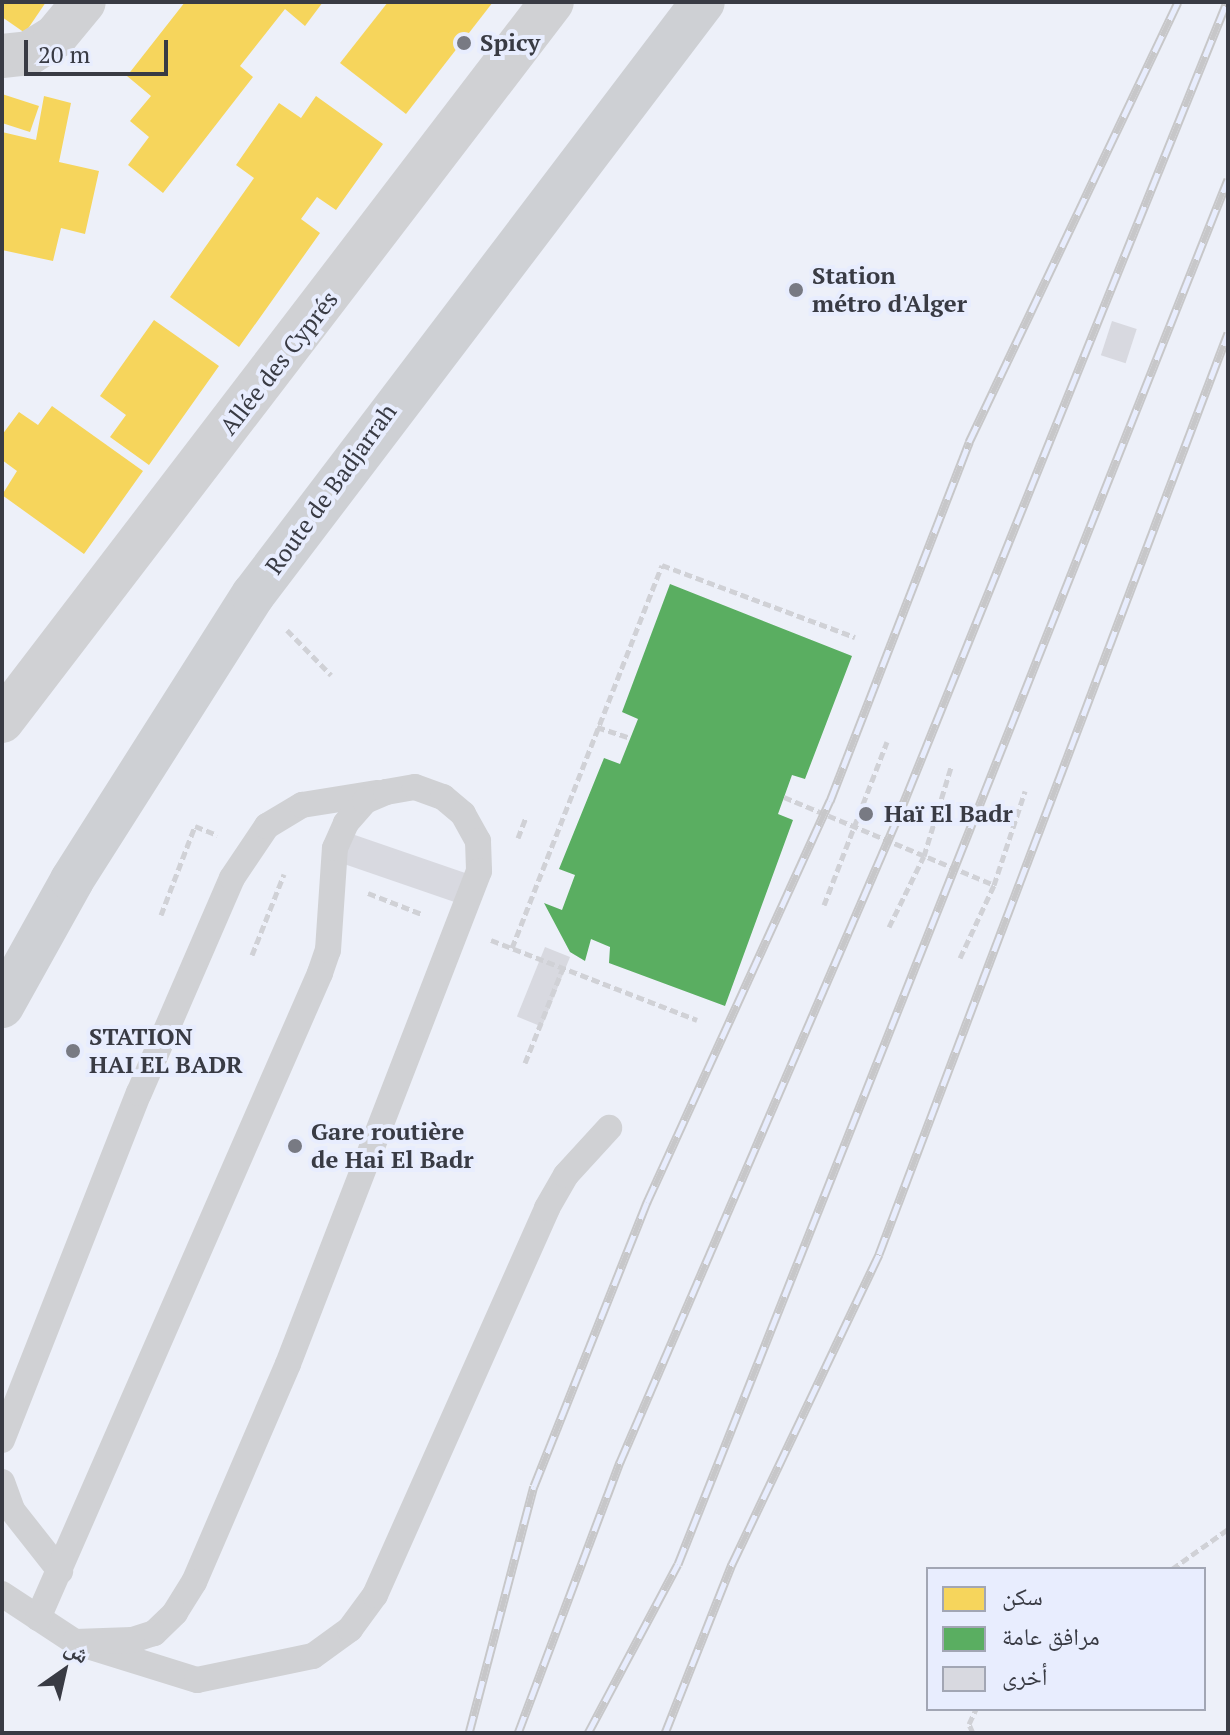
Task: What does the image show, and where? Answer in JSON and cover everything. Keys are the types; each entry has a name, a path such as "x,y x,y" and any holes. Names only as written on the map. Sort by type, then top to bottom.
{"main road":[{"name":"Route de Badjarrah","path":"7,983 253,595 703,2"}],"street":[{"path":"2,56 29,53 55,37 84,2"},
{"name":"Allée des Cyprés","path":"2,721 552,2"}],"lane":[{"path":"2,1440 139,1093 232,878 267,826 302,805 415,787 443,797 463,814 478,841 479,871 288,1364 194,1582 175,1613 154,1633 132,1640 75,1642"},
{"path":"38,1618 320,973 328,950 335,848 346,823 365,801 386,792"},
{"path":"2,1594 75,1642 197,1680 313,1656 350,1629 375,1595 547,1208 566,1175 609,1128"},
{"path":"2,1482 12,1510 60,1571"}],"path":[{"path":"512,948 662,565 855,637"},
{"path":"253,595 331,675"},
{"path":"597,727 630,738"},
{"path":"824,905 857,828 887,742"},
{"path":"889,927 924,856 951,767"},
{"path":"960,958 994,885 1025,791"},
{"path":"784,797 994,885"},
{"path":"161,915 195,826"},
{"path":"252,955 289,862"},
{"path":"525,1063 563,968"},
{"path":"1175,1567 1228,1529"},
{"path":"973,1733 969,1724 975,1711"}],"building: سكن":[{"path":"2,2 46,2 25,33 2,17"},
{"path":"185,2 323,2 305,26 285,9 240,66 253,77 163,193 128,165 149,137 130,121 151,96 127,76"},
{"path":"388,2 493,2 406,114 340,63"},
{"path":"2,94 39,106 30,132 2,123"},
{"path":"44,96 71,103 59,162 99,171 85,234 61,228 53,261 2,250 2,132 36,140"},
{"path":"316,96 383,144 336,210 317,197 301,219 320,233 239,347 170,297 254,178 236,165 279,103 301,118"},
{"path":"154,320 219,366 149,465 110,437 126,415 100,396"},
{"path":"52,406 143,471 84,554 2,495 17,471 2,460 2,435 19,412 38,425"}],"building: مرافق عامة":[{"path":"670,584 852,656 805,779 792,775 778,814 793,820 725,1006 609,963 610,947 591,939 585,961 570,952 544,903 562,910 575,875 559,869 604,758 620,764 638,719 622,712"}],"building: أخرى":[{"path":"1112,321 1137,329 1126,363 1101,355"},
{"path":"352,834 483,879 473,909 342,863"},
{"path":"545,947 570,957 542,1027 517,1017"}],"railway":[{"path":"469,1733 534,1486 647,1202 830,801 969,442 1178,2"},
{"path":"518,1733 620,1462 895,824 1227,2"},
{"path":"588,1733 678,1564 1228,179"},
{"path":"665,1733 732,1564 879,1254 1228,333"}],"place":[{"name":"Spicy","path":"464,43"},
{"name":"Station métro d'Alger","path":"796,290"},
{"name":"Haï El Badr","path":"866,814"},
{"name":"STATION HAI EL BADR","path":"73,1051"},
{"name":"Gare routière de Hai El Badr","path":"295,1146"}]}
